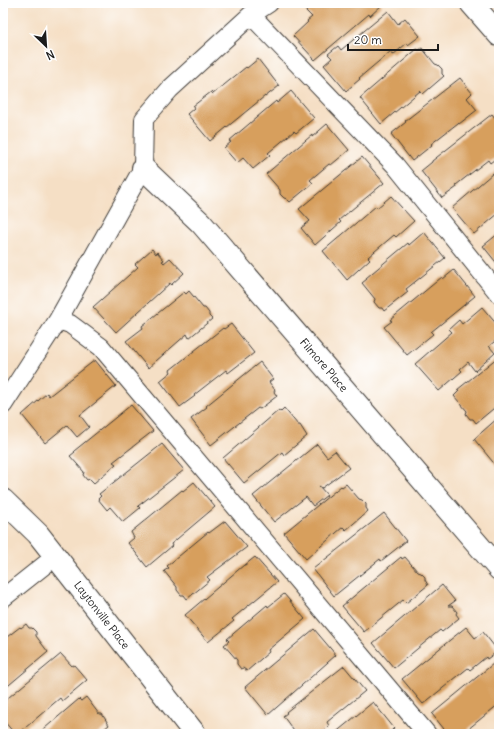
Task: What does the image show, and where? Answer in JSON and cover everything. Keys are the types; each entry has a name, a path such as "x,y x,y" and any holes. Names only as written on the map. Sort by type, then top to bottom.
{"street":[{"path":"471,3 499,35"},
{"name":"Filmore Place","path":"143,168 201,223 499,569"},
{"name":"Laytonville Place","path":"3,500 38,534 195,734"}],"lane":[{"path":"3,405 58,320 143,168 144,119 170,89 251,15 268,3"},
{"path":"251,15 395,165 499,294"},
{"path":"58,320 70,324 101,348 427,734"},
{"path":"3,598 56,556"}],"building":[{"path":"311,3 380,3 382,5 370,16 369,14 315,60 293,36 312,17 304,9"},
{"path":"388,11 398,24 405,18 420,36 408,45 407,43 393,55 391,51 346,91 324,65 332,58 328,54 338,46 341,50"},
{"path":"422,48 435,64 442,69 442,74 444,76 423,94 420,91 381,124 360,98 417,49 419,50"},
{"path":"258,59 279,86 210,141 187,114 194,108 193,106 211,92 213,94"},
{"path":"460,78 472,93 467,98 477,110 431,144 432,145 412,161 391,134 406,122 405,121"},
{"path":"291,91 314,118 296,133 294,131 268,153 270,155 253,169 243,158 237,163 224,148 231,142 229,141 276,101 277,103"},
{"path":"492,114 499,123 499,156 490,163 488,160 442,198 421,171"},
{"path":"327,124 349,150 310,180 313,183 290,202 280,194 280,190 266,174"},
{"path":"362,157 384,183 339,220 341,222 315,245 301,228 310,221 299,209"},
{"path":"499,168 499,213 474,234 452,208"},
{"path":"391,196 414,221 396,237 394,235 368,257 370,259 347,280 323,251 376,206 377,208"},
{"path":"424,232 445,258 406,289 408,292 384,311 374,302 375,299 362,283 408,243 409,245"},
{"path":"499,233 499,266 483,246"},
{"path":"152,249 164,260 162,261 164,263 170,258 184,273 171,285 170,283 116,332 93,307 138,267 135,264"},
{"path":"454,270 475,296 431,332 433,334 407,355 384,327 392,321 390,320 442,277 443,279"},
{"path":"189,291 203,308 205,308 212,319 189,338 187,334 148,368 126,341 184,292 186,294"},
{"path":"482,307 499,327 499,338 489,346 495,353 475,371 468,362 460,369 462,371 439,391 415,364 452,332 449,329 459,320 462,324"},
{"path":"231,324 254,353 228,373 226,370 180,407 160,381 171,372 170,370 223,328 224,329"},
{"path":"498,357 499,404 476,423 473,419 470,419 466,414 467,411 454,396 459,391 457,390"},
{"path":"95,360 116,386 80,415 89,427 77,437 67,425 45,443 22,415 47,393 49,396"},
{"path":"260,362 273,379 269,382 275,390 274,392 277,396 260,409 258,408 211,445 191,419"},
{"path":"131,405 153,431 113,462 116,464 94,483 90,479 87,480 83,475 84,472 70,456 75,452 74,451"},
{"path":"284,408 298,425 300,425 307,436 284,455 282,452 244,483 223,458 279,410 280,412"},
{"path":"499,417 499,465 497,467 474,439"},
{"path":"162,444 184,470 138,506 140,508 123,522 110,507 107,510 98,499 101,496 99,494"},
{"path":"317,444 327,457 335,451 349,468 322,488 319,486 327,495 313,506 306,497 274,522 253,496"},
{"path":"194,482 215,507 171,544 172,546 147,567 128,543 134,538 131,532"},
{"path":"346,484 359,499 366,504 368,511 346,530 343,527 306,559 284,533 341,486 342,487"},
{"path":"384,513 406,541 381,561 380,559 334,596 313,569"},
{"path":"225,521 247,547 207,577 210,580 187,599 184,595 181,595 177,590 177,587 164,571 169,568 167,566 208,532 209,533"},
{"path":"255,557 277,582 232,619 234,621 208,642 185,615"},
{"path":"401,557 402,559 405,557 418,572 425,577 428,585 406,603 403,600 364,632 342,606"},
{"path":"442,585 455,601 448,606 452,606 457,612 456,614 459,618 442,632 440,630 394,668 373,643"},
{"path":"284,594 305,619 268,650 269,652 247,671 243,668 241,669 237,664 237,660 224,645 229,641 227,639 267,605 268,607"},
{"path":"26,624 29,628 32,628 36,632 36,636 48,652 3,690 3,646 5,644 3,640"},
{"path":"466,627 475,638 483,632 498,651 487,659 486,657 470,670 468,668 423,704 402,679"},
{"path":"314,629 336,655 268,715 245,687"},
{"path":"61,654 72,666 74,665 87,680 62,701 60,698 18,734 15,734 3,720 3,702"},
{"path":"499,659 499,704 462,734 448,734 432,714"},
{"path":"344,666 365,691 327,722 329,726 319,734 296,734 283,716"},
{"path":"86,697 99,714 102,714 109,725 100,732 96,734 38,734 79,699 81,701"},
{"path":"373,702 394,728 388,734 334,734"}]}
